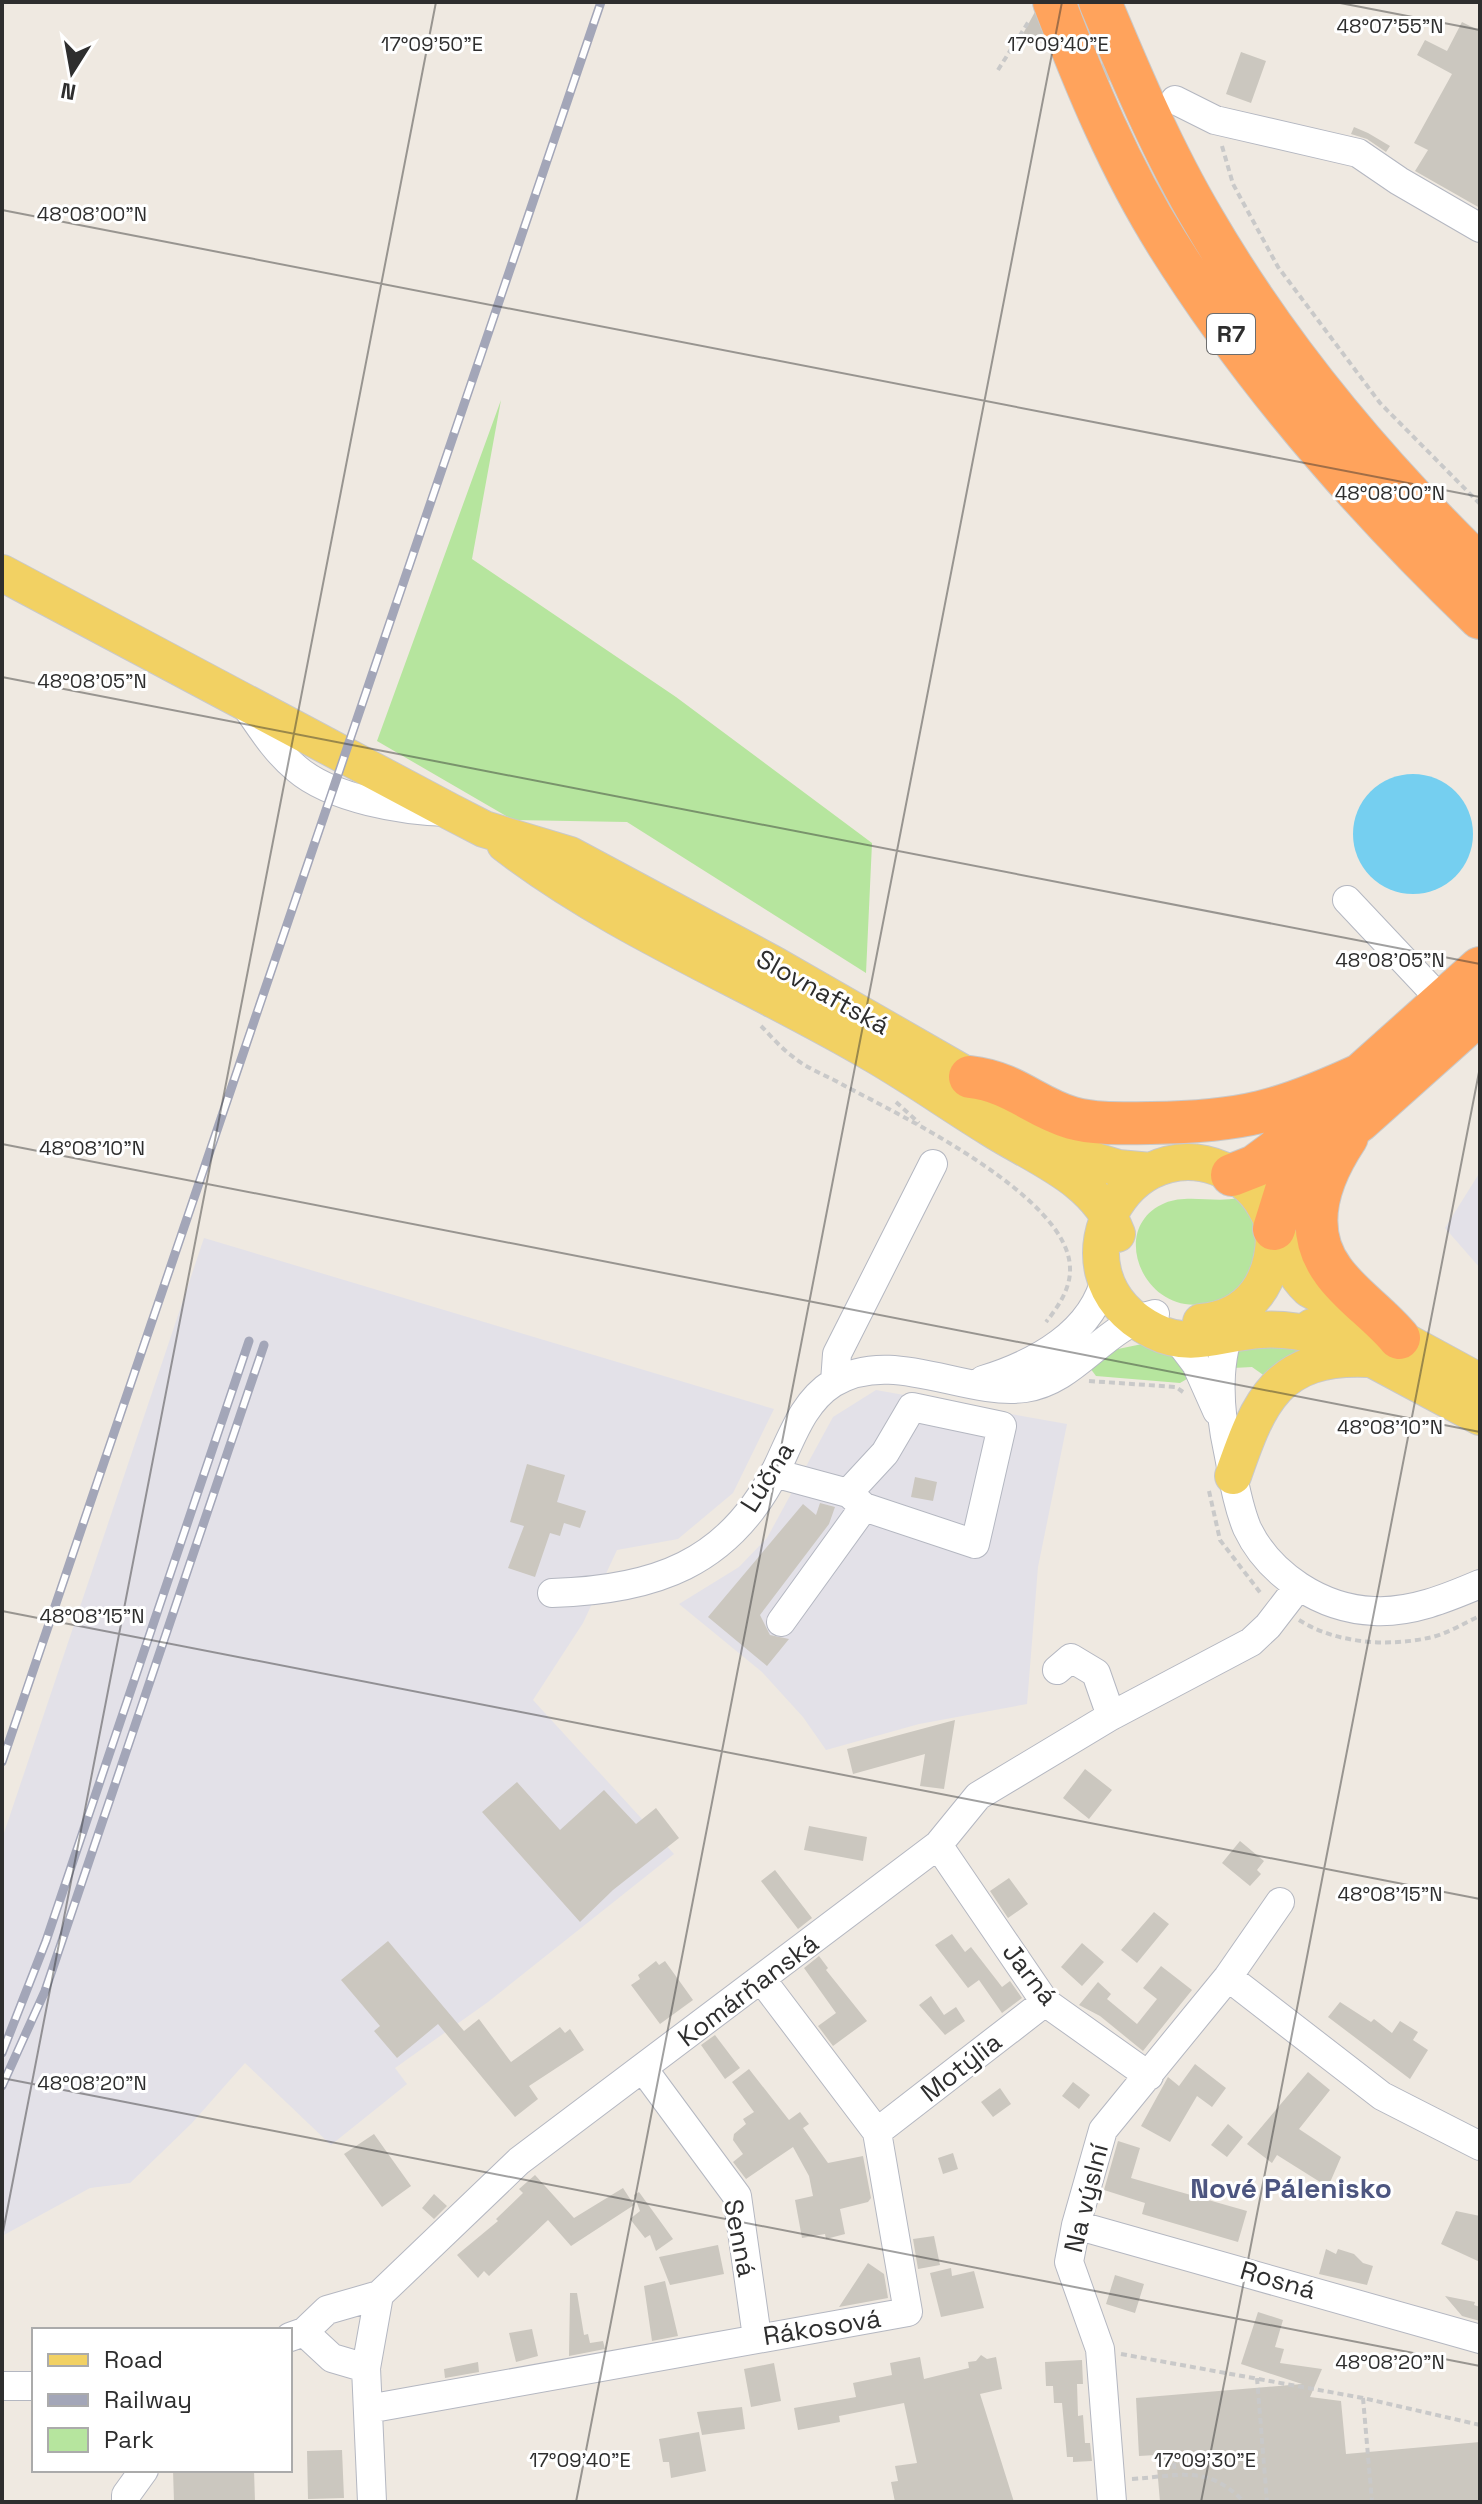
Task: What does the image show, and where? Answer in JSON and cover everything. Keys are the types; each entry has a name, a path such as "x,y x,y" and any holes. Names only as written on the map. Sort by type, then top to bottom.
{"highway":[{"name":"R7","path":"1100,2 1167,150 1203,219 1246,290 1309,376 1378,459 1480,566"},
{"name":"R7","path":"1042,11 1081,72 1166,243 1281,405 1420,561 1480,618"},
{"path":"1383,1349 1332,1270 1318,1236 1318,1199 1325,1176 1359,1121 1461,1008 1480,968"},
{"path":"1243,1170 1364,1073 1461,1008"},
{"path":"970,1077 1004,1084 1054,1111 1084,1120 1182,1123 1267,1113 1297,1104 1364,1073"},
{"path":"1278,1214 1288,1184 1312,1156 1359,1121"}],"main road":[{"name":"Slovnaftská","path":"2,573 484,829 557,884 1033,1138 1118,1168 1151,1171"},
{"name":"Slovnaftská","path":"484,829 570,855 883,1024 970,1077 1033,1138 1108,1245"},
{"path":"1033,1138 1139,1153 1204,1148 1222,1151 1243,1170 1278,1214 1288,1266 1339,1324 1383,1349 1480,1417"},
{"path":"1108,1245 1127,1186 1151,1171 1183,1164 1243,1170"},
{"path":"1108,1245 1133,1209 1154,1191 1243,1170"},
{"path":"1234,1324 1265,1281 1274,1249 1278,1214"},
{"path":"1108,1245 1130,1285 1158,1324 1171,1319 1234,1324 1258,1330 1339,1324"},
{"path":"1220,1479 1255,1414 1273,1391 1314,1364 1383,1349 1480,1382"}],"street":[{"path":"1175,100 1215,120 1358,153 1480,228"},
{"path":"1347,900 1461,1008"},
{"path":"933,1164 837,1354 835,1382 876,1372 899,1371 1024,1388 1044,1383 1093,1308 1108,1245"},
{"path":"1065,1355 1104,1339 1158,1324 1196,1364 1222,1422"},
{"path":"1234,1324 1223,1360 1220,1479 1290,1598 1374,1611 1415,1607 1480,1584"},
{"name":"Lúčna","path":"552,1593 631,1587 684,1566 711,1549 734,1528 774,1473 812,1401 835,1382"},
{"path":"774,1473 856,1500 975,1544 1002,1426 912,1407 885,1453 856,1500 781,1622"},
{"name":"Komárňanská","path":"379,2295 519,2161 644,2070 938,1845 978,1796 1111,1716 1235,1652 1268,1626 1290,1598"},
{"path":"1057,1670 1071,1658 1096,1673 1111,1716"},
{"name":"Jarná","path":"938,1845 1045,2002 1149,2076"},
{"name":"Na výslní","path":"1118,2491 1100,2349 1069,2262 1076,2225 1103,2130 1228,1977 1280,1902"},
{"path":"1228,1977 1382,2096 1480,2146"},
{"name":"Rákosová","path":"368,2409 908,2312 877,2132 762,1980"},
{"name":"Motýlia","path":"877,2132 1045,2002"},
{"name":"Senná","path":"644,2070 737,2196 757,2337"},
{"name":"Rosná","path":"1076,2225 1480,2339"},
{"path":"366,2368 332,2358 297,2334 327,2310 379,2295 366,2368 372,2502"},
{"path":"2,2386 32,2386"},
{"path":"126,2502 126,2495 143,2472"}],"path":[{"path":"998,70 1042,11"},
{"path":"1215,120 1233,184 1278,267 1380,403 1480,504"},
{"path":"752,1017 792,1057 923,1128 1040,1208 1060,1233 1070,1268 1061,1301 1043,1327 1091,1382 1176,1387 1190,1402"},
{"path":"1220,1479 1220,1540 1264,1596 1290,1598 1338,1638 1382,1642 1429,1638 1480,1616"},
{"path":"1121,2354 1363,2398 1480,2425"},
{"path":"1257,2378 1267,2502"},
{"path":"1363,2398 1372,2502"},
{"path":"1173,2453 1175,2476"},
{"path":"1118,2491 1175,2476 1202,2474 1232,2489 1244,2502"}],"shaded area":[{"path":"1480,1172 1480,1268 1445,1228"},
{"path":"204,1238 774,1409 733,1493 678,1539 617,1550 583,1623 533,1700 674,1854 488,2002 395,2068 407,2084 331,2145 245,2063 192,2123 130,2183 90,2188 2,2236 2,1839"},
{"path":"876,1390 1067,1424 1038,1567 1027,1704 919,1724 826,1750 803,1717 762,1672 679,1604 739,1567 767,1538 833,1417"}],"green space":[{"path":"501,400 472,559 676,697 872,843 866,973 627,822 513,820 377,741"},
{"path":"1238,1198 1255,1221 1259,1258 1239,1290 1224,1299 1189,1305 1168,1298 1152,1286 1141,1269 1136,1251 1138,1232 1147,1215 1173,1200"},
{"path":"1152,1342 1165,1345 1192,1376 1180,1383 1096,1376 1090,1368 1113,1350"},
{"path":"1307,1345 1269,1379 1252,1367 1233,1368 1235,1347"}],"water":[{"path":"1413,774 1436,778 1456,791 1469,811 1473,834 1469,857 1456,877 1436,890 1413,894 1390,890 1370,877 1357,857 1353,834 1357,811 1370,791 1390,778"}],"building":[{"path":"1462,22 1480,31 1480,208 1415,171 1428,150 1414,143 1452,74 1417,55 1425,40 1447,51"},
{"path":"1241,52 1266,61 1251,103 1226,94"},
{"path":"1354,127 1390,146 1386,152 1367,139 1351,134"},
{"path":"527,1464 565,1475 557,1502 586,1511 580,1528 564,1523 560,1536 550,1533 535,1577 508,1568 524,1526 510,1522"},
{"path":"915,1477 937,1482 933,1501 911,1497"},
{"path":"820,1503 835,1507 829,1524 760,1615 770,1635 789,1639 767,1666 708,1617 803,1504 816,1515"},
{"path":"955,1720 944,1789 920,1786 925,1754 853,1774 847,1749"},
{"path":"1085,1769 1112,1790 1089,1819 1063,1798"},
{"path":"517,1782 560,1830 604,1790 636,1824 656,1808 679,1838 613,1890 580,1922 482,1812"},
{"path":"809,1826 867,1837 863,1861 804,1850"},
{"path":"1240,1841 1264,1861 1257,1870 1261,1874 1250,1886 1222,1863"},
{"path":"775,1870 812,1918 798,1929 761,1881"},
{"path":"1009,1878 1028,1904 1008,1918 990,1891"},
{"path":"1154,1912 1169,1924 1137,1963 1121,1950"},
{"path":"952,1934 965,1952 971,1947 1002,1987 1010,1981 1022,1998 1002,2013 979,1980 968,1988 935,1945"},
{"path":"388,1941 464,2031 479,2019 511,2062 560,2027 565,2033 570,2029 584,2050 529,2086 538,2099 515,2117 438,2024 397,2058 374,2031 380,2026 341,1980"},
{"path":"1082,1943 1104,1962 1082,1986 1061,1967"},
{"path":"819,1956 828,1968 826,1970 867,2021 833,2046 818,2026 836,2013 804,1968"},
{"path":"656,1961 659,1965 665,1961 693,2000 660,2024 631,1985"},
{"path":"1161,1966 1192,1990 1143,2051 1100,2016 1079,2005 1098,1982 1111,1994 1107,1999 1137,2024 1157,1999 1143,1988"},
{"path":"931,1996 944,2015 956,2007 965,2021 945,2035 919,2005"},
{"path":"1340,2002 1371,2022 1374,2019 1392,2033 1400,2021 1418,2032 1413,2040 1428,2050 1410,2079 1328,2017"},
{"path":"715,2035 740,2068 725,2079 701,2045"},
{"path":"1195,2064 1226,2088 1212,2107 1197,2096 1170,2142 1141,2126 1168,2077 1179,2086"},
{"path":"749,2069 789,2120 800,2112 809,2124 803,2128 828,2163 863,2156 871,2198 868,2202 840,2209 845,2234 826,2239 825,2234 802,2238 795,2200 813,2196 809,2176 793,2147 746,2179 733,2162 743,2154 733,2140 734,2134 746,2124 743,2119 754,2112 732,2082"},
{"path":"1308,2072 1330,2090 1299,2129 1341,2157 1328,2187 1277,2155 1272,2163 1247,2144"},
{"path":"1073,2082 1090,2095 1079,2109 1062,2096"},
{"path":"1000,2088 1011,2104 993,2117 981,2102"},
{"path":"1228,2124 1243,2137 1227,2157 1211,2145"},
{"path":"374,2134 411,2186 382,2207 344,2154"},
{"path":"1118,2141 1140,2148 1131,2178 1247,2211 1238,2242 1142,2214 1145,2203 1104,2190"},
{"path":"953,2153 958,2169 943,2174 938,2158"},
{"path":"535,2175 574,2218 623,2188 634,2205 571,2246 548,2220 489,2276 484,2271 478,2278 457,2255 498,2221 496,2219 523,2193 519,2189"},
{"path":"639,2192 673,2239 656,2251 650,2235 645,2238 630,2219 640,2211 634,2195"},
{"path":"434,2194 447,2206 434,2219 422,2208"},
{"path":"1456,2211 1480,2216 1480,2262 1441,2244"},
{"path":"934,2236 940,2265 918,2269 913,2239"},
{"path":"718,2245 724,2274 670,2285 659,2257"},
{"path":"1326,2249 1336,2254 1338,2249 1354,2254 1363,2263 1373,2266 1367,2285 1319,2274"},
{"path":"868,2263 884,2274 888,2298 839,2307"},
{"path":"951,2268 952,2276 974,2271 984,2308 941,2317 930,2273"},
{"path":"1115,2275 1144,2284 1135,2313 1106,2304"},
{"path":"665,2281 678,2336 652,2341 644,2286"},
{"path":"570,2293 577,2293 584,2335 588,2334 590,2343 603,2341 605,2349 569,2356"},
{"path":"1445,2296 1475,2302 1474,2305 1480,2307 1480,2321 1462,2316"},
{"path":"1258,2312 1283,2320 1275,2347 1284,2349 1280,2363 1322,2369 1310,2397 1341,2401 1346,2454 1480,2442 1480,2502 1160,2502 1156,2455 1139,2456 1136,2398 1302,2384 1241,2364"},
{"path":"532,2329 538,2356 516,2362 509,2333"},
{"path":"981,2355 987,2359 996,2357 1002,2389 980,2394 1014,2502 895,2502 891,2482 898,2481 895,2466 917,2463 904,2403 839,2416 840,2422 798,2430 794,2408 856,2397 853,2383 892,2375 890,2363 920,2357 924,2379 969,2368 968,2362 976,2361"},
{"path":"1082,2360 1083,2384 1077,2384 1078,2416 1083,2415 1085,2443 1090,2443 1092,2461 1073,2462 1073,2457 1067,2457 1062,2403 1054,2403 1053,2386 1046,2386 1045,2362"},
{"path":"478,2362 479,2372 445,2378 444,2369"},
{"path":"774,2363 781,2401 751,2407 744,2369"},
{"path":"742,2407 745,2429 702,2435 697,2412"},
{"path":"699,2432 706,2471 671,2478 669,2462 663,2462 659,2439"},
{"path":"342,2450 344,2498 308,2499 307,2451"},
{"path":"173,2472 254,2472 255,2502 174,2502"}],"tunnel":[{"path":"1030,21 1134,78"}],"railway":[{"path":"2,1762 601,2"},
{"path":"2,2053 46,1941 249,1341"},
{"path":"2,2086 45,1991 264,1345"}],"district":[{"name":"Nové Pálenisko","path":"1291,2188"}]}
